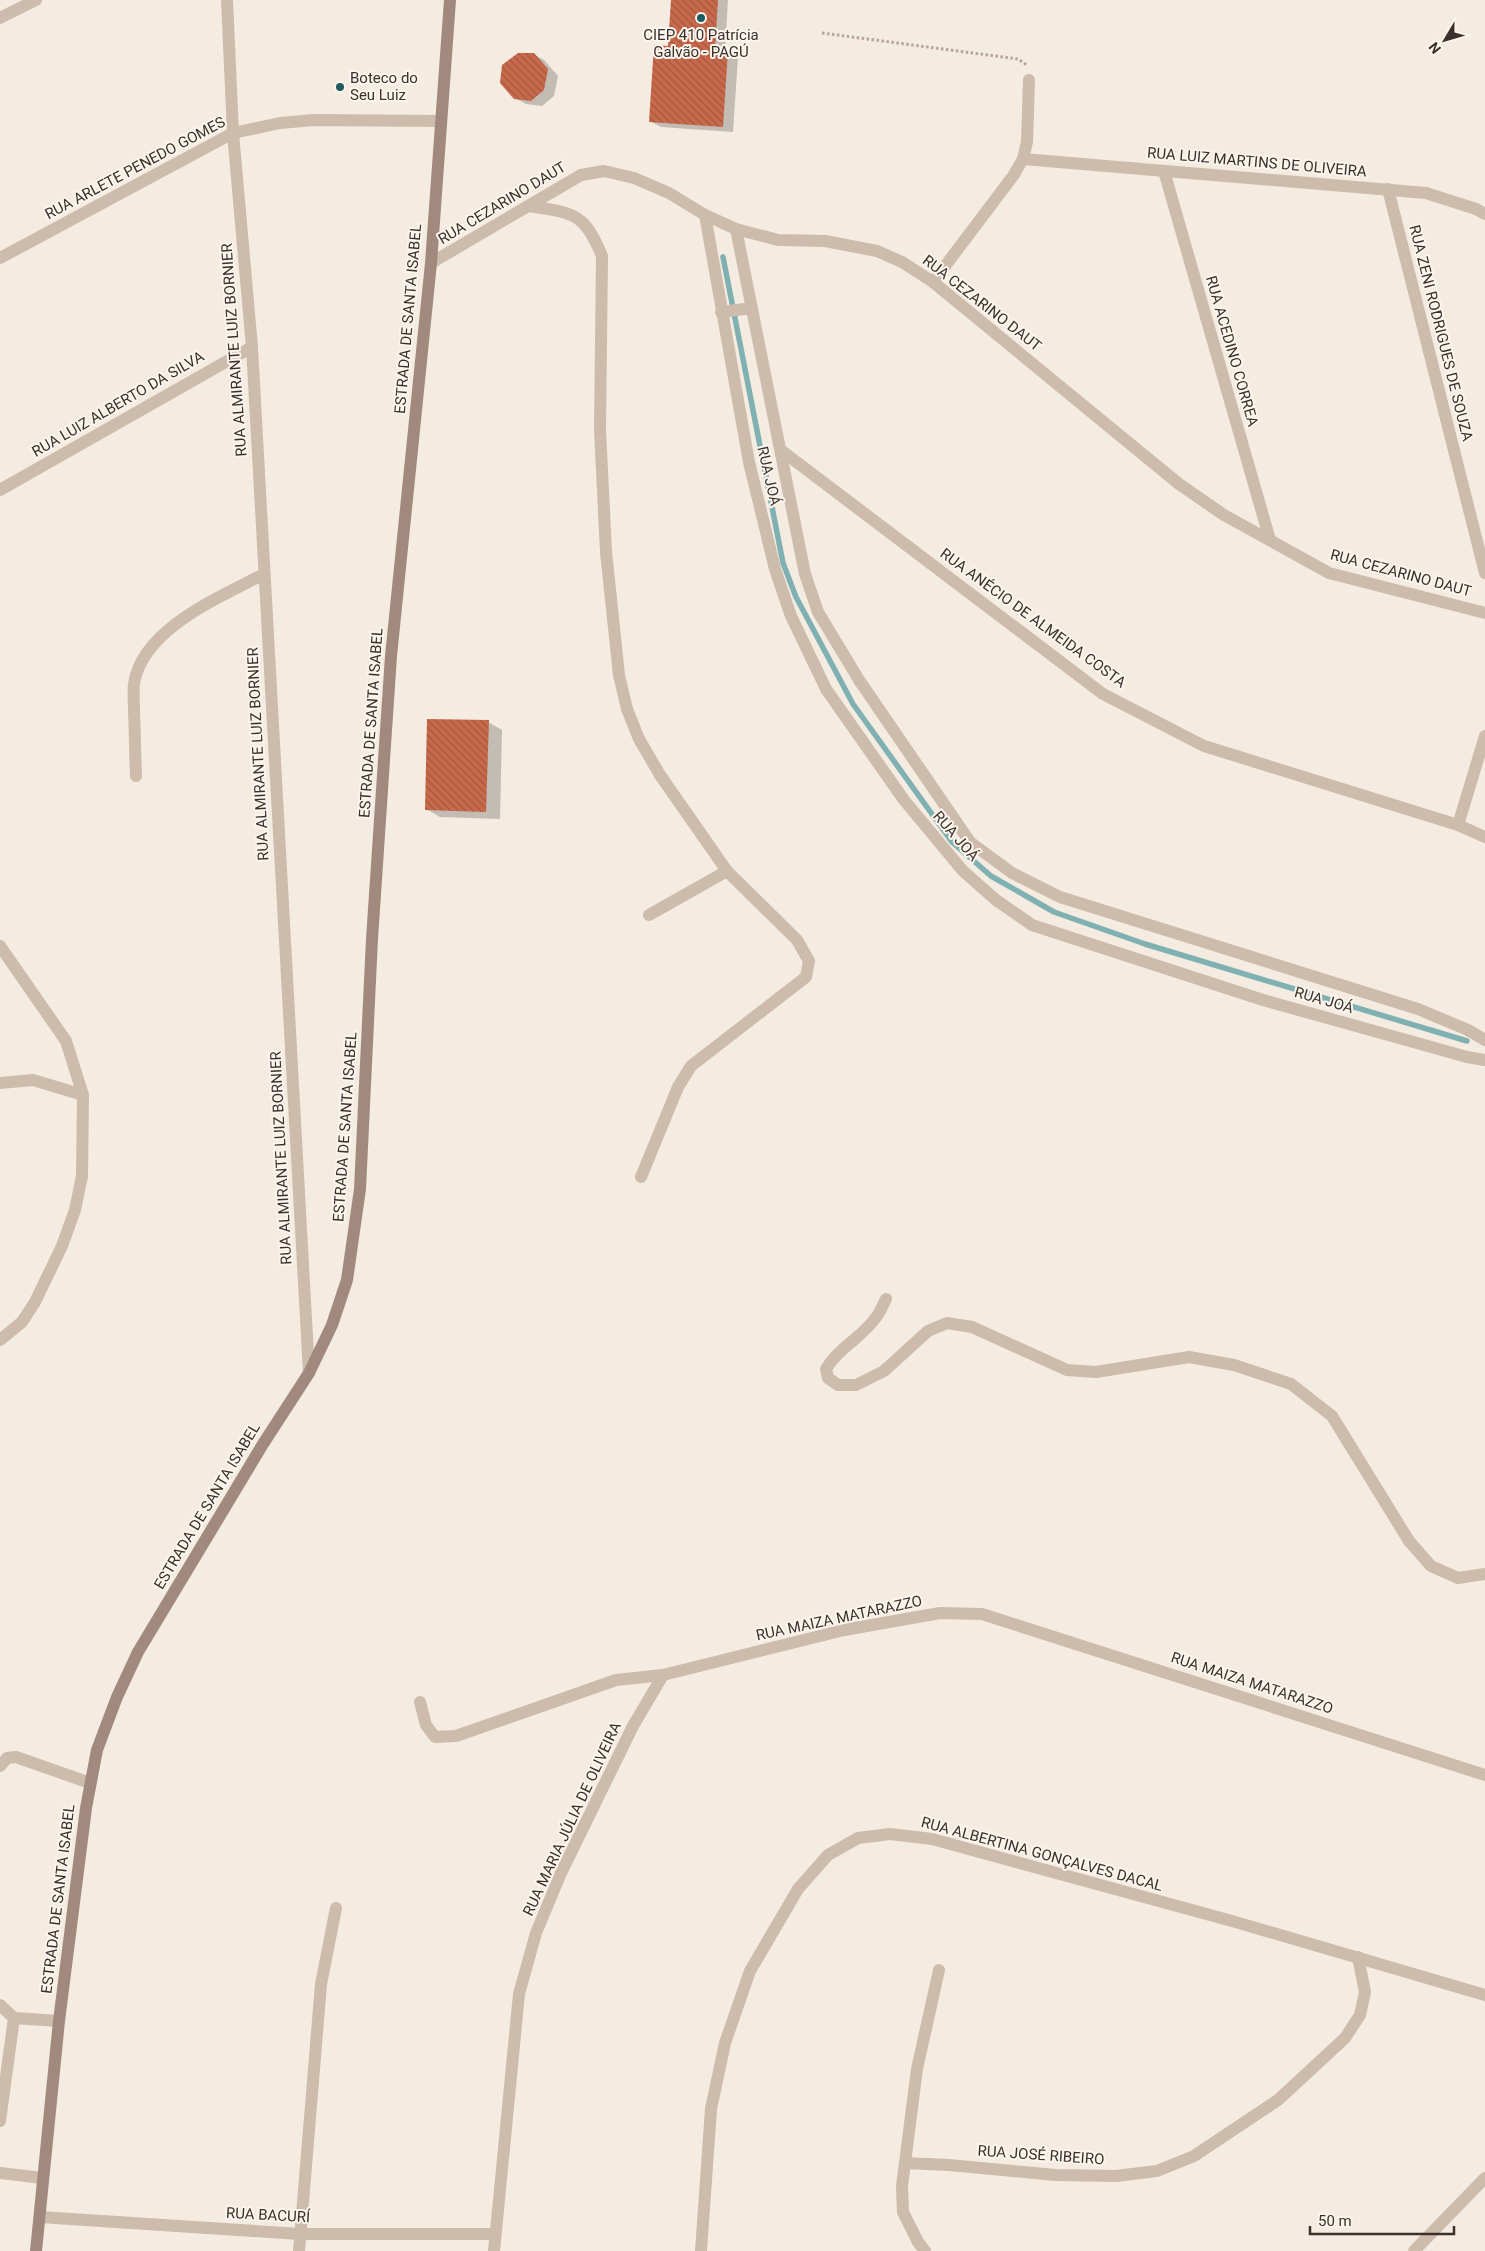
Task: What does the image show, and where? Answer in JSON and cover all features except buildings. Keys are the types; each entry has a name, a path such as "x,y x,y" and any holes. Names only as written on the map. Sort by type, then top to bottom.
{"main road":[{"name":"ESTRADA DE SANTA ISABEL","path":"36,2251 59,2021 90,1783 97,1750 117,1697 138,1652 263,1444 309,1373 332,1325 347,1280 360,1189 372,939 391,656 431,263 450,0"}],"street":[{"path":"0,18 36,0"},
{"name":"RUA ALMIRANTE LUIZ BORNIER","path":"227,0 233,133 252,347 309,1373"},
{"path":"933,282 1008,183 1023,159 1027,142 1029,80"},
{"name":"RUA ARLETE PENEDO GOMES","path":"0,258 233,133 280,123 314,120 440,121"},
{"name":"RUA LUIZ MARTINS DE OLIVEIRA","path":"1023,159 1426,193 1476,208 1485,214"},
{"name":"RUA CEZARINO DAUT","path":"431,263 581,175 604,171 634,178 669,193 705,215 736,229 778,240 825,241 877,251 902,262 933,282 1179,484 1224,515 1328,573 1485,613"},
{"name":"RUA ACEDINO CORREA","path":"1164,171 1270,540"},
{"name":"RUA ZENI RODRIGUES DE SOUZA","path":"1388,189 1485,573"},
{"path":"530,206 568,212 581,221 594,236 602,256 600,440 606,552 619,675 627,709 639,739 660,775 727,871 797,940 809,961 806,977 691,1066 678,1087 641,1177"},
{"name":"RUA JOÁ","path":"705,215 782,451 805,574 818,612 859,680 970,842 1012,873 1060,897 1418,1009 1468,1030 1485,1040"},
{"name":"RUA JOÁ","path":"736,229 736,310 749,462 775,569 791,616 826,689 904,800 963,871 996,900 1032,925 1263,1000 1467,1057 1485,1060"},
{"name":"RUA LUIZ ALBERTO DA SILVA","path":"0,490 252,347"},
{"name":"RUA ANÉCIO DE ALMEIDA COSTA","path":"782,451 1103,694 1204,746 1458,825 1485,837"},
{"path":"136,776 134,685 138,669 147,653 174,625 200,608 264,574"},
{"path":"1458,825 1485,736"},
{"path":"649,915 727,871"},
{"path":"0,946 66,1041 83,1094 82,1176 76,1210 62,1246 35,1302 22,1322 0,1340"},
{"path":"0,1082 33,1080 83,1094"},
{"path":"886,1299 879,1315 836,1354 826,1369 828,1378 838,1385 856,1385 884,1371 928,1331 947,1323 972,1327 1068,1370 1096,1372 1189,1356 1234,1365 1291,1384 1332,1416 1409,1541 1430,1566 1458,1578 1485,1574"},
{"name":"RUA MAIZA MATARAZZO","path":"420,1702 426,1725 435,1737 456,1736 616,1680 663,1675 844,1630 940,1613 982,1614 1485,1776"},
{"name":"RUA MARIA JÚLIA DE OLIVEIRA","path":"494,2251 519,1994 536,1932 566,1864 634,1726 663,1675"},
{"path":"0,1766 6,1758 16,1757 90,1783"},
{"name":"RUA ALBERTINA GONÇALVES DACAL","path":"701,2251 711,2109 725,2044 750,1971 798,1889 828,1855 858,1838 890,1834 932,1839 1358,1957 1485,1995"},
{"path":"299,2251 321,1984 336,1908"},
{"name":"RUA JOSÉ RIBEIRO","path":"905,2162 949,2164 1055,2175 1116,2176 1157,2171 1194,2156 1278,2100 1345,2038 1360,2015 1365,1992 1358,1957"},
{"path":"925,2251 918,2242 903,2212 902,2186 917,2069 940,1970"},
{"path":"0,2005 14,2018 59,2021"},
{"path":"0,2121 14,2018"},
{"path":"0,2173 42,2178"},
{"path":"1414,2251 1485,2178"},
{"name":"RUA BACURÍ","path":"40,2217 300,2234 495,2234"}],"path":[{"path":"822,32 1018,59 1026,63 1030,70 1029,80"}],"waterway":[{"path":"723,257 783,563 796,597 853,704 952,842 991,876 1054,912 1145,944 1467,1041"}],"place":[{"name":"CIEP 410 Patrícia Galvão - PAGÚ","path":"701,18"},
{"name":"Boteco do Seu Luiz","path":"340,87"}]}
